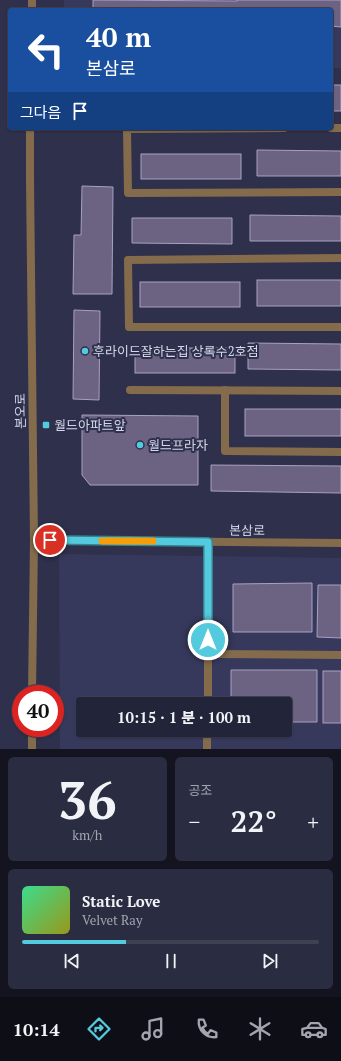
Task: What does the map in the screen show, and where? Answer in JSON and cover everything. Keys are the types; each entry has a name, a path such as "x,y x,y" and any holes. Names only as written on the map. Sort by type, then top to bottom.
{"street":[{"name":"본오로","path":"30,130 34,540 32,685"},
{"path":"127,130 128,193 341,192"},
{"path":"341,258 128,260 129,328 341,327"},
{"path":"130,390 341,391"},
{"path":"225,390 225,451 341,452"},
{"name":"본삼로","path":"34,540 341,543"},
{"path":"208,542 208,697"},
{"path":"208,654 341,655"},
{"path":"32,737 32,749"},
{"path":"207,737 207,749"}],"shaded area":[{"path":"64,0 341,0 341,68 333,68 333,8 64,8"},
{"path":"59,554 341,558 341,749 60,749 60,737 64,737 64,685 60,685"}],"building":[{"path":"93,0 341,0 341,27 333,26 333,8 93,8"},
{"path":"333,85 341,85 341,111 333,111"},
{"path":"257,150 341,151 341,176 257,176"},
{"path":"141,154 241,154 241,179 141,179"},
{"path":"82,186 113,187 112,294 73,294 74,235 81,235"},
{"path":"250,215 341,216 341,241 250,241"},
{"path":"132,218 232,218 232,244 132,243"},
{"path":"257,280 341,280 341,306 257,306"},
{"path":"140,282 240,282 240,307 140,307"},
{"path":"74,310 100,311 99,400 73,399"},
{"path":"248,343 341,344 341,370 248,369"},
{"path":"135,348 235,348 235,373 135,373"},
{"path":"245,409 341,409 341,436 245,436"},
{"name":"월드프라자","path":"82,415 198,416 198,485 90,485 82,475"},
{"path":"211,465 341,466 341,493 211,491"},
{"path":"312,583 312,632 233,632 233,584"},
{"path":"318,585 341,585 341,638 317,637"},
{"path":"231,670 317,670 317,722 292,722 292,697 231,697"},
{"path":"323,671 341,671 341,723 323,723"}],"slow traffic":[{"path":"102,541 153,541"}],"place":[{"name":"후라이드잘하는집 상록수2호점","path":"85,351"},
{"name":"월드아파트앞","path":"46,425"},
{"name":"월드프라자","path":"140,445"}],"route":[{"path":"50,540 208,542 208,640"}]}
